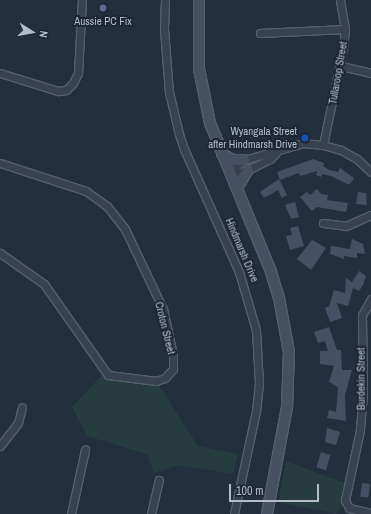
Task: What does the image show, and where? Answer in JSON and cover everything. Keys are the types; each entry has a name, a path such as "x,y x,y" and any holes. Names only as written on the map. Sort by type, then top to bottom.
{"main road":[{"name":"Hindmarsh Drive","path":"199,0 198,47 210,123 271,272 285,324 289,379 277,469 267,514"},
{"path":"222,154 246,165 237,188"}],"street":[{"path":"0,73 58,91 66,90 73,83 78,73 82,0"},
{"name":"Hindmarsh Drive","path":"165,0 164,29 169,92 178,130 184,149 239,272 256,330 259,383 246,459 234,514"},
{"name":"Tullaroop Street","path":"323,145 341,66 345,29 340,0"},
{"path":"260,33 345,29"},
{"path":"341,66 371,73"},
{"path":"229,171 270,159 276,153 303,143 323,145 341,150 357,159 371,172"},
{"name":"Croton Street","path":"0,163 86,191 107,206 125,229 163,309 173,355 173,369 165,378 156,381 108,375 44,284 0,253"},
{"path":"323,223 346,226 371,215"},
{"name":"Burdekin Street","path":"371,299 362,315 363,394 360,430 345,500 349,508 371,513"},
{"path":"0,446 18,423 22,407"},
{"path":"71,514 85,450"},
{"path":"151,514 159,480"}],"green space":[{"path":"104,373 156,381 198,446 238,454 233,474 180,465 154,473 147,454 87,436 72,407"},
{"path":"286,461 347,484 343,506 336,514 278,502"}],"building":[{"path":"313,159 324,163 323,166 329,170 338,172 340,168 354,178 350,184 347,184 331,176 322,174 321,177 316,175 317,171 300,176 299,173 280,180 277,172"},
{"path":"279,179 287,195 282,198 278,190 264,198 260,192"},
{"path":"317,189 321,194 328,195 327,200 348,203 346,212 317,207 312,211 300,197 307,192 310,195"},
{"path":"358,192 366,193 367,205 356,204"},
{"path":"295,202 299,217 291,219 285,205"},
{"path":"298,226 304,246 290,250 286,236 292,235 290,228"},
{"path":"352,239 363,244 365,254 357,253 357,258 344,256 344,259 330,254 331,246 350,249"},
{"path":"312,240 326,248 311,270 297,259"},
{"path":"359,271 366,276 363,285 359,291 353,288 348,306 337,303 342,318 330,322 325,308 329,306 334,290 345,293 346,278 352,282"},
{"path":"329,327 337,350 341,350 342,370 352,370 345,395 346,421 327,418 329,410 336,412 338,387 329,382 334,366 320,364 320,351 328,351 325,341 318,343 314,332"},
{"path":"327,428 340,432 336,445 325,442"},
{"path":"321,452 331,455 326,470 316,467"},
{"path":"362,483 370,484 368,498 360,497"}],"place":[{"name":"Aussie PC Fix","path":"103,8"},
{"name":"Wyangala Street after Hindmarsh Drive","path":"305,138"}]}
